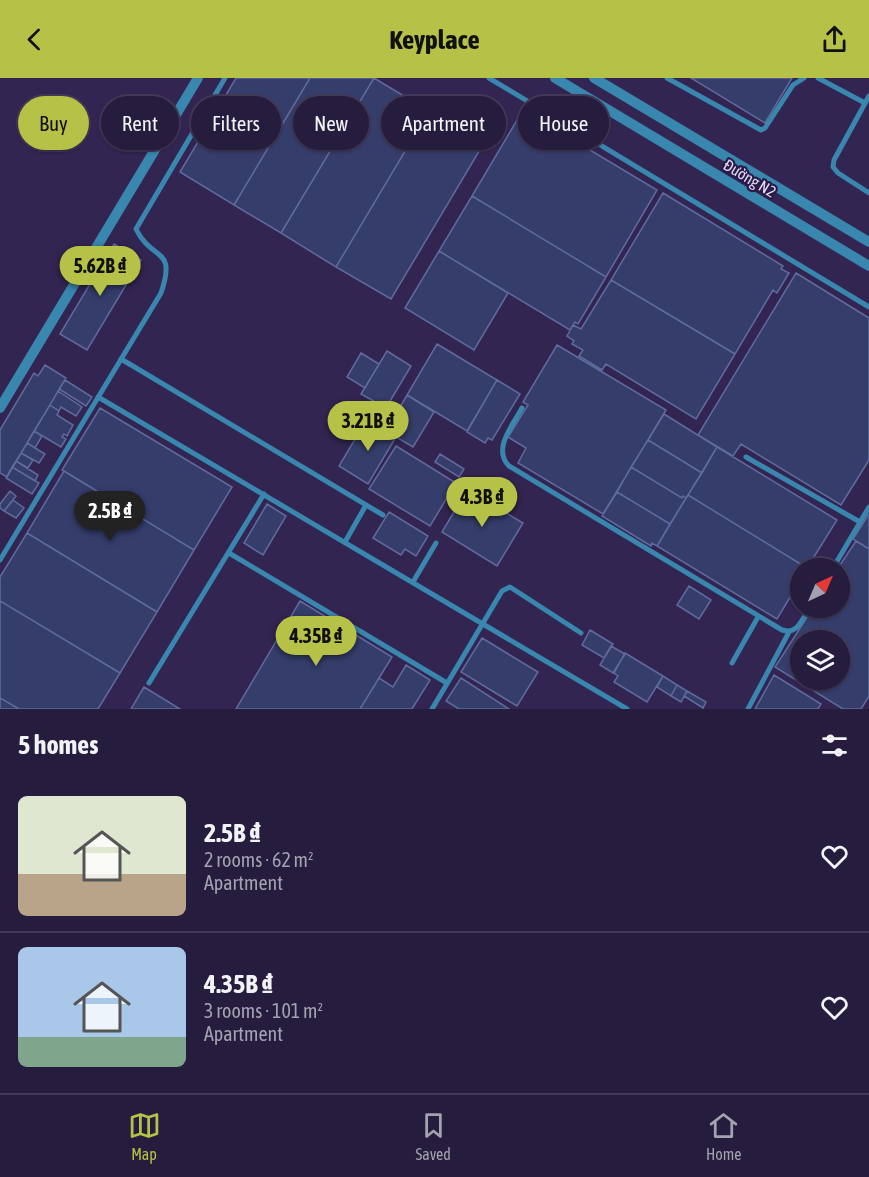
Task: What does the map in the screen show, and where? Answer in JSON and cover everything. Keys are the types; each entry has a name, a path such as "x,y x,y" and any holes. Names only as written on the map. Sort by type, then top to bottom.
{"street":[{"path":"0,408 198,78"},
{"name":"Đường N2","path":"555,78 869,266"},
{"name":"Đường N2","path":"594,78 869,242"}],"lane":[{"path":"0,560 161,293 168,274 167,265 162,257 140,238 136,229 138,222 225,78"},
{"path":"489,78 869,307"},
{"path":"667,78 761,130 765,128 793,85 804,78"},
{"path":"818,78 865,103"},
{"path":"869,96 834,160 833,167 838,173 869,193"},
{"path":"121,358 383,514"},
{"path":"98,397 627,709"},
{"path":"522,408 502,446 503,458 509,466 758,617 789,632"},
{"path":"746,457 860,522"},
{"path":"149,683 264,494"},
{"path":"345,542 366,505"},
{"path":"838,558 869,507"},
{"path":"413,582 436,543"},
{"path":"229,552 447,683"},
{"path":"432,709 502,591 510,587 581,633"},
{"path":"732,663 758,617"},
{"path":"748,709 789,632 797,628 803,618"}],"building":[{"path":"236,78 310,78 299,96 293,96 293,106 281,126 281,96 225,96"},
{"path":"310,78 374,78 363,96 299,96"},
{"path":"374,78 404,96 381,96 381,150 406,150 336,267 281,233 331,150 369,150 369,96 363,96"},
{"path":"691,78 792,78 765,123"},
{"path":"293,106 293,150 331,150 281,233 234,205 267,150 281,150 281,126"},
{"path":"518,118 518,150 590,150 657,190 606,277 472,196 499,150 506,150 506,139"},
{"path":"193,150 267,150 234,205 180,172"},
{"path":"406,150 480,150 391,299 336,267"},
{"path":"663,193 783,266 781,269 789,273 777,293 773,290 735,354 611,280"},
{"path":"472,196 606,277 578,324 575,322 570,330 439,251"},
{"path":"114,244 141,260 87,350 60,334"},
{"path":"439,251 508,293 474,350 405,308"},
{"path":"796,273 869,318 869,460 841,505 741,444 733,456 698,435"},
{"path":"611,280 735,354 696,419 606,364 602,370 579,356 583,350 572,344 574,341 567,336 573,325 581,329"},
{"path":"437,344 497,380 467,431 407,395"},
{"path":"557,345 666,410 603,514 518,463 526,448 508,437 528,405 523,402"},
{"path":"387,351 411,366 386,408 361,394"},
{"path":"361,353 379,364 365,388 347,377"},
{"path":"45,365 66,378 7,477 0,473 0,430 34,373 38,376"},
{"path":"65,380 92,397 86,406 59,389"},
{"path":"497,380 520,394 492,440 488,438 485,443 467,432"},
{"path":"58,391 82,407 76,416 61,407 59,411 50,405"},
{"path":"407,395 434,412 413,447 386,431"},
{"path":"50,405 59,411 57,415 73,425 67,436 64,434 62,437 66,439 61,447 34,431"},
{"path":"100,408 232,487 194,550 62,470"},
{"path":"664,414 717,447 702,473 648,440"},
{"path":"367,419 396,437 368,484 339,466"},
{"path":"34,431 42,436 35,448 27,443"},
{"path":"648,440 702,473 686,498 683,496 682,498 631,467"},
{"path":"27,443 45,454 39,463 21,453"},
{"path":"396,446 456,483 430,526 369,489"},
{"path":"717,447 837,520 813,558 791,558 688,495"},
{"path":"21,453 33,460 28,468 16,461"},
{"path":"440,454 464,469 459,477 435,462"},
{"path":"16,461 38,475 35,481 12,467"},
{"path":"12,467 39,483 32,494 6,478"},
{"path":"631,467 682,498 683,496 686,498 670,524 617,492"},
{"path":"64,471 194,550 157,612 27,533"},
{"path":"467,490 523,523 497,566 442,532"},
{"path":"10,491 16,496 4,511 0,508 0,504"},
{"path":"617,492 670,524 657,546 652,543 651,546 602,516"},
{"path":"688,495 791,558 790,597 777,619 657,546"},
{"path":"13,500 24,508 16,518 4,511"},
{"path":"267,504 286,516 263,555 244,543"},
{"path":"389,512 428,536 416,556 405,549 401,555 373,538"},
{"path":"869,514 869,549 853,539"},
{"path":"27,533 157,612 120,673 0,601 0,577"},
{"path":"856,541 869,549 869,696 861,709 843,709 812,690 850,690 850,630 799,630 807,618 850,618 850,558 845,558"},
{"path":"689,586 711,600 699,619 677,605"},
{"path":"0,601 120,673 98,709 19,709 0,698"},
{"path":"300,601 392,657 360,709 236,709"},
{"path":"590,630 613,644 604,658 582,645"},
{"path":"482,638 538,672 517,706 461,672"},
{"path":"790,644 790,676 775,667"},
{"path":"611,646 625,654 613,673 600,665"},
{"path":"625,653 663,676 647,702 614,682 618,676 614,673"},
{"path":"406,665 430,680 412,709 360,709 379,678 393,687"},
{"path":"774,675 790,685 790,690 798,690 821,704 818,709 755,709"},
{"path":"663,676 677,685 671,696 657,687"},
{"path":"461,678 509,709 459,709 446,701"},
{"path":"677,685 687,691 681,702 671,696"},
{"path":"144,687 180,709 131,709"},
{"path":"687,691 706,702 703,708 684,696"},
{"path":"0,698 19,709 0,709"}]}
